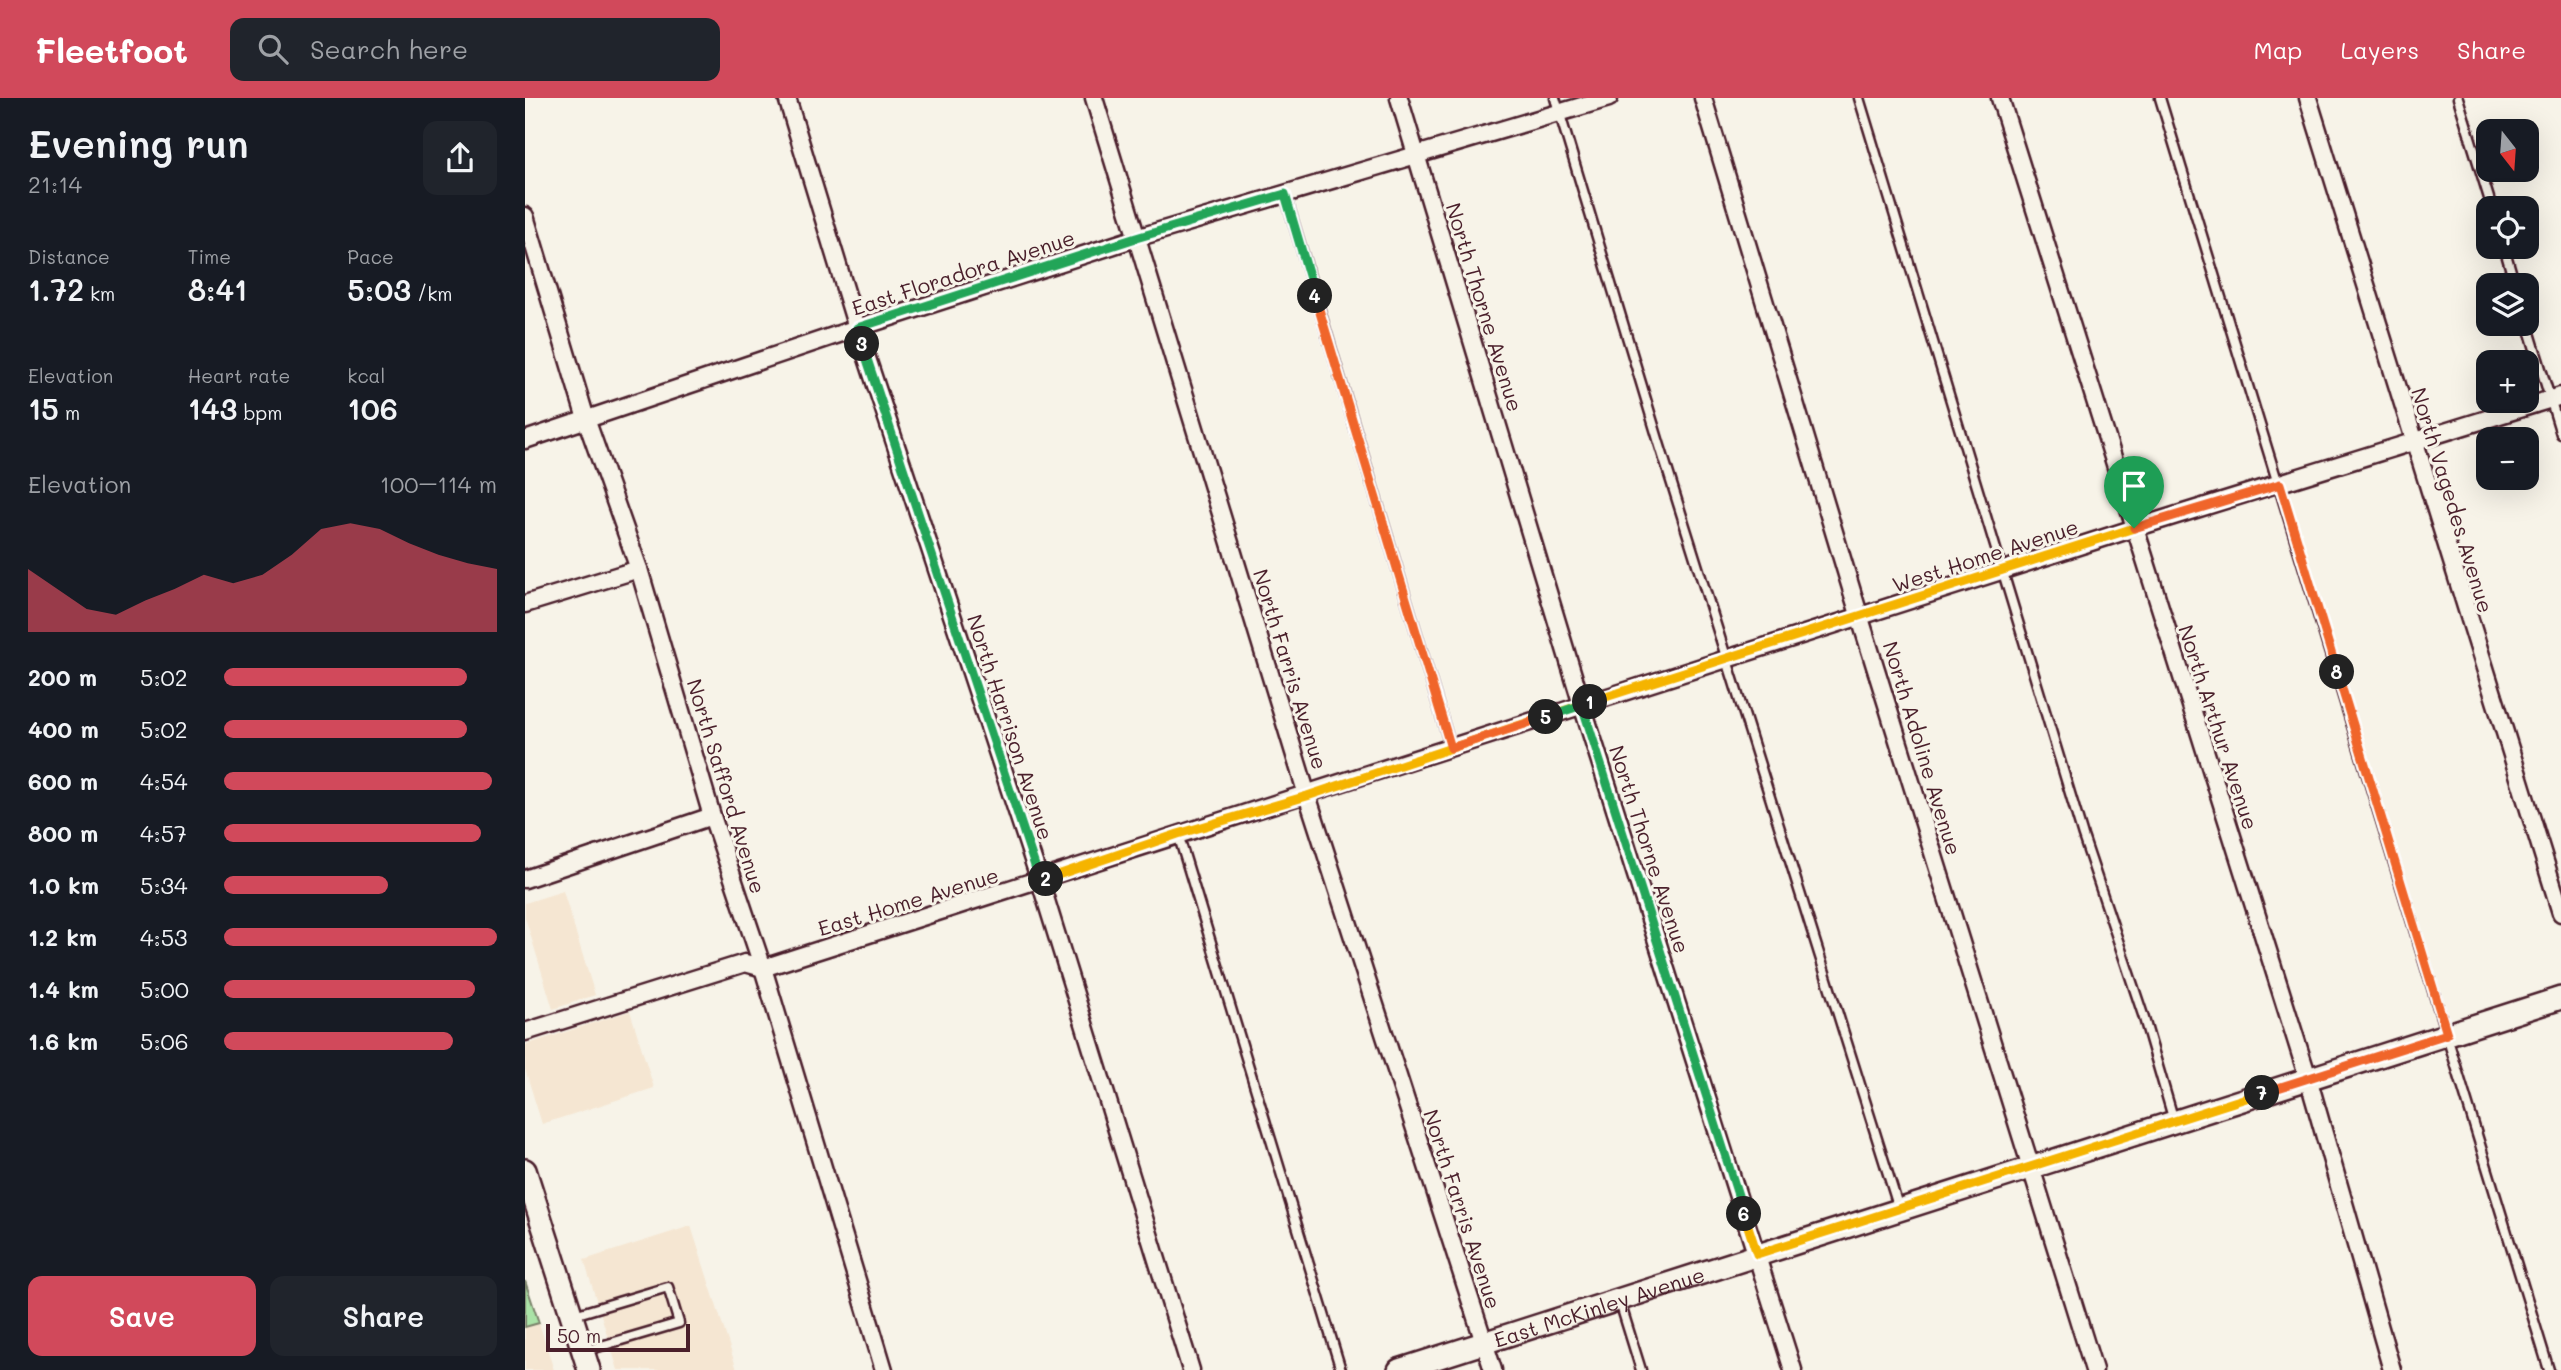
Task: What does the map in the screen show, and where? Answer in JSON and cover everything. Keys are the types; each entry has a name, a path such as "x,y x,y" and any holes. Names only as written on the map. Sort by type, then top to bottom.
{"main road":[{"name":"East McKinley Avenue","path":"1399,1370 2561,998"},
{"path":"525,1170 586,1361"}],"street":[{"name":"North Harrison Avenue","path":"787,98 857,328 1040,881 1191,1370"},
{"name":"North Farris Avenue","path":"1094,98 1307,796 1493,1370"},
{"name":"North Thorne Avenue","path":"1399,98 1582,705 1793,1370"},
{"name":"East Floradora Avenue","path":"525,440 857,328 1136,238 1417,155 1557,106 1609,98"},
{"name":"North Adoline Avenue","path":"1703,98 1860,618 2094,1370"},
{"name":"North Arthur Avenue","path":"2000,98 2308,1078 2392,1370"},
{"name":"North Vagedes Avenue","path":"2308,98 2561,914"},
{"name":"North Safford Avenue","path":"525,216 586,419 639,569 712,816 763,968 884,1370"},
{"name":"West Home Avenue","path":"1582,705 2134,528 2556,397"},
{"path":"525,604 639,569"},
{"name":"East Home Avenue","path":"525,1032 745,963 763,968 1040,881 1178,834 1307,796 1582,705"},
{"path":"525,879 712,816"}],"lane":[{"path":"1859,98 2083,836 2143,1015 2174,1121"},
{"path":"2160,98 2549,1370"},
{"path":"2458,98 2488,196"},
{"path":"1557,106 1899,1209"},
{"path":"1285,194 1451,748"},
{"path":"2532,336 2556,397 2561,434"},
{"path":"1178,834 1341,1370"},
{"path":"573,1315 668,1287 679,1323 586,1361"},
{"path":"1619,1298 1641,1370"}],"shaded area":[{"path":"563,891 595,995 553,1009 525,917 525,903"},
{"path":"630,1011 654,1088 542,1124 525,1069 525,1045"},
{"path":"691,1226 737,1370 618,1370 584,1260"},
{"path":"539,1323 554,1370 525,1370 525,1327"}],"green space":[{"path":"525,1281 539,1323 525,1327"}],"route":[{"path":"2134,528 1582,705 1307,796 1178,834 1040,881 857,328 1136,238 1285,194 1451,748 1582,705 1757,1254 2447,1034 2280,484 2134,528"}]}
